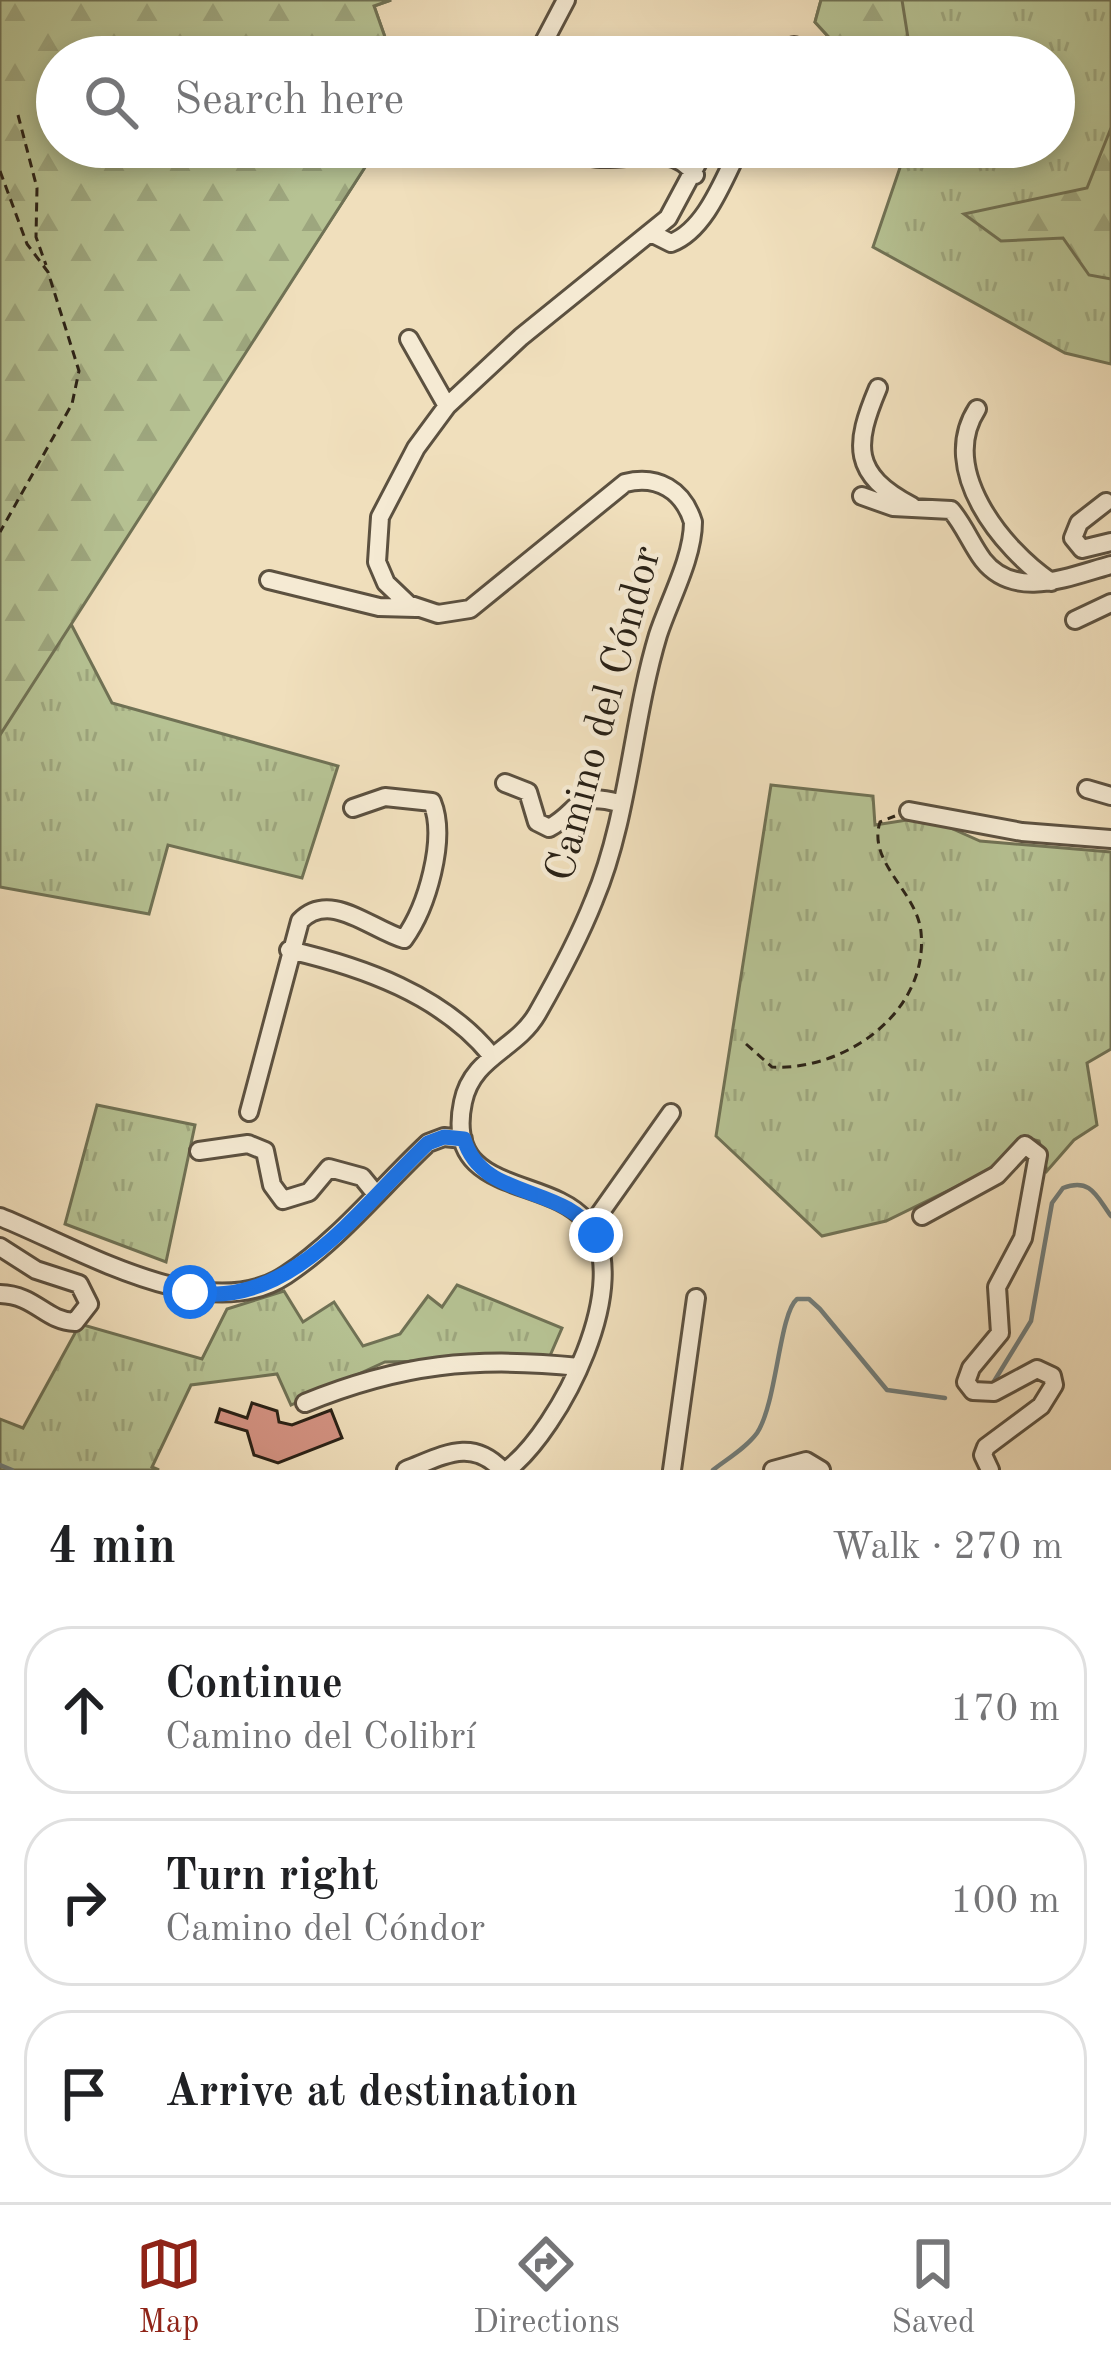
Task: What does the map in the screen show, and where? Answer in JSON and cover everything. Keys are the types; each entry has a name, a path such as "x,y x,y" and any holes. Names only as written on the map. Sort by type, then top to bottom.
{"street":[{"path":"547,36 566,0"},
{"path":"690,168 695,175"},
{"path":"417,608 386,583 374,539 403,470 447,406 521,337 651,233 676,208 698,168"},
{"path":"651,233 671,243 682,239 705,212 729,168"},
{"path":"409,339 447,406"},
{"path":"878,388 861,428 862,464 880,486 913,506"},
{"path":"977,409 960,447 967,473 1017,559 1051,582"},
{"name":"Camino del Cóndor","path":"417,608 449,614 479,604 625,483 652,481 677,494 693,530 652,656 595,900 537,1014 490,1055 465,1092 464,1139"},
{"path":"862,496 892,507 951,510 982,559 1005,577 1051,582 1111,565"},
{"path":"1106,502 1079,523 1073,538 1082,549 1111,542"},
{"path":"269,580 379,608 417,608"},
{"path":"1075,620 1111,603"},
{"path":"506,784 528,792 537,821 549,828 588,798 620,803"},
{"path":"1087,789 1111,796"},
{"path":"249,1112 300,921 311,909 329,906 404,939 417,920 440,822 432,802 385,797 353,808"},
{"path":"909,811 1022,832 1111,839"},
{"path":"289,950 364,972 415,995 467,1026 490,1055"},
{"path":"591,1226 671,1113"},
{"path":"0,1217 176,1288 232,1295 287,1275 428,1143 444,1137 464,1139 492,1175 566,1204 591,1226 604,1256 604,1275 579,1367 550,1426 504,1470 487,1454 473,1450 406,1470"},
{"path":"199,1150 248,1144 265,1151 272,1184 283,1200 309,1192 329,1168 362,1177 375,1193"},
{"path":"922,1216 998,1175 1017,1148 1025,1145 1038,1155 1023,1238 997,1287 1000,1333 971,1368 966,1382 974,1391 988,1394 1037,1370 1052,1376 1054,1385 1041,1406 986,1447 983,1455 990,1470"},
{"path":"0,1247 36,1270 79,1284 89,1304 75,1322 60,1321 37,1301 0,1294"},
{"path":"672,1470 696,1298"},
{"path":"304,1403 369,1376 428,1365 494,1360 579,1367"},
{"path":"773,1470 806,1461 821,1470"}],"path":[{"path":"0,532 72,404 79,371 36,237 37,188 18,115"},
{"path":"0,172 19,226 48,272"},
{"path":"746,1044 772,1066 821,1061 862,1046 906,997 919,963 921,932 913,903 884,862 877,832 880,822 909,811"}],"green space":[{"path":"0,0 391,0 374,6 385,36 36,36 36,168 364,168 70,622 112,703 338,766 302,878 168,845 149,914 0,887"},
{"path":"0,0 391,0 374,6 385,36 36,36 36,168 364,168 0,735"},
{"path":"821,0 1111,0 1111,364 1065,353 873,247 900,168 1075,168 1075,36 828,36 815,22"},
{"path":"821,0 902,0 908,36 828,36 815,22"},
{"path":"1111,128 1111,279 1089,275 1063,238 1001,241 964,214 1087,188"},
{"path":"771,785 873,796 875,825 926,817 980,841 1111,852 1111,1049 1087,1063 1097,1125 1074,1140 1047,1171 1039,1141 1023,1137 986,1172 886,1221 822,1236 716,1136"},
{"path":"97,1105 195,1125 166,1262 65,1224"},
{"path":"457,1285 562,1328 549,1358 385,1362 291,1405 277,1374 191,1385 152,1467 159,1470 0,1470 0,1419 23,1428 80,1324 202,1359 227,1309 284,1291 303,1322 334,1302 363,1346 400,1334 428,1296 442,1307"}],"building":[{"path":"252,1403 277,1411 279,1422 292,1425 331,1410 342,1438 278,1463 254,1455 247,1431 216,1422 220,1409 247,1418"}],"waterway":[{"path":"993,1383 1031,1321 1052,1203 1063,1188 1080,1185 1092,1191 1111,1216"},
{"path":"713,1470 742,1448 764,1419 786,1322 797,1299 809,1299 820,1309 887,1390 945,1398"},
{"path":"0,1465 12,1470"}],"route":[{"path":"190,1292 232,1295 287,1275 428,1143 444,1137 464,1139 474,1159 502,1181 566,1204 584,1217 596,1235"}]}
